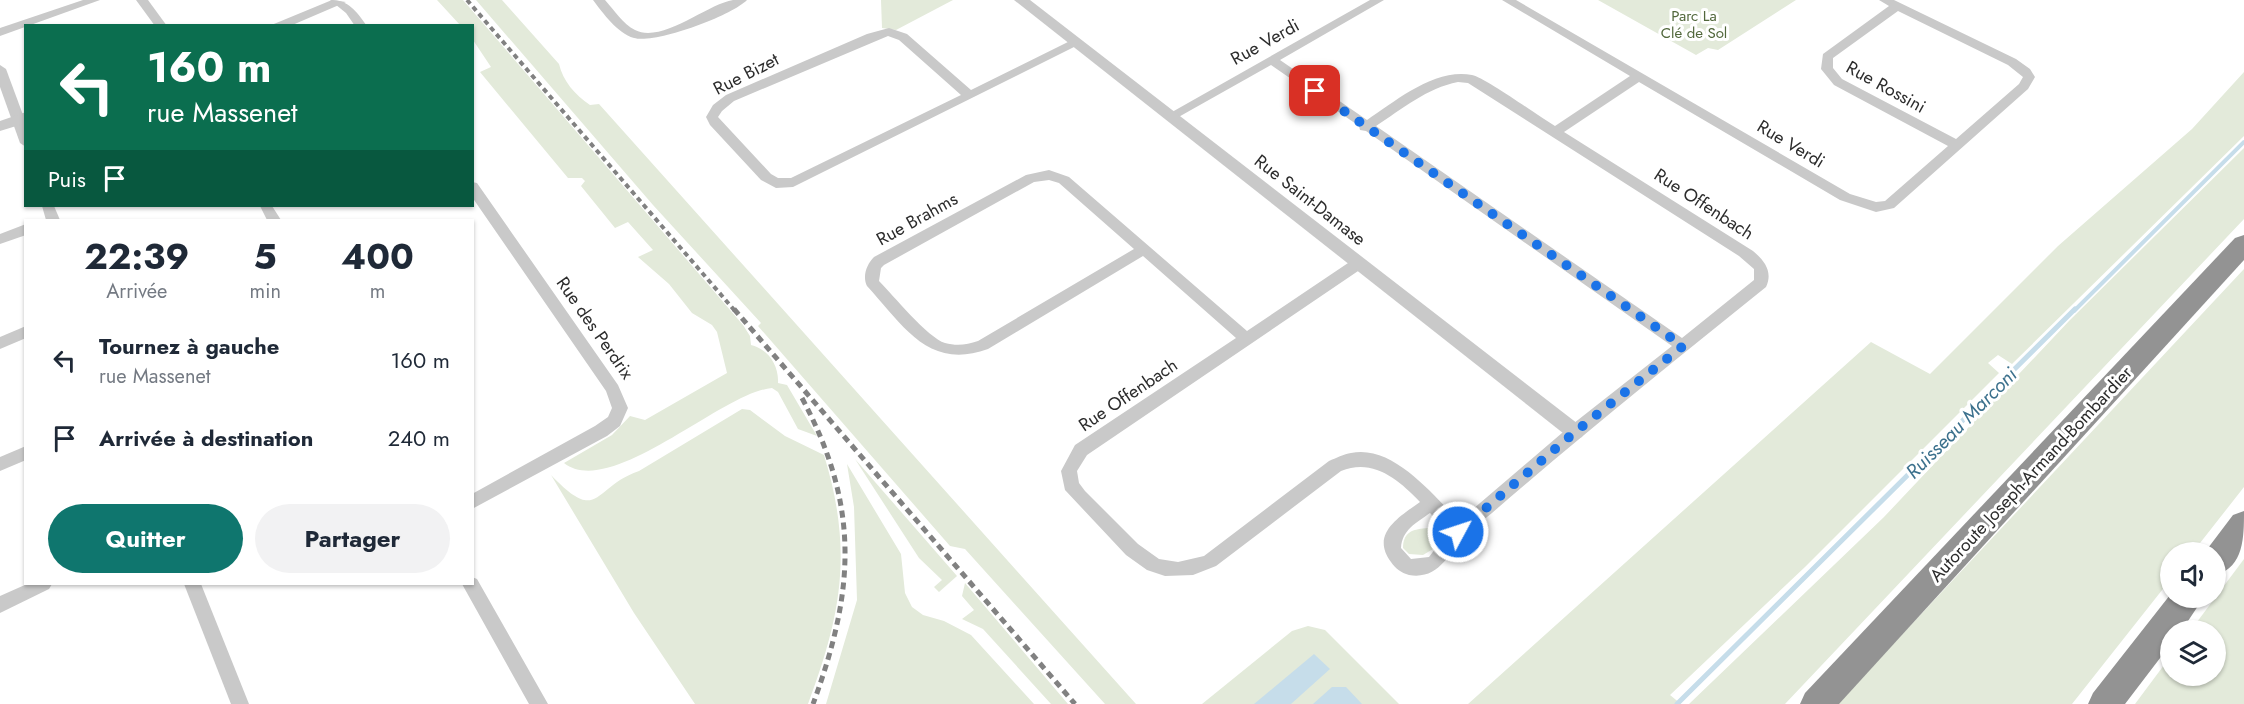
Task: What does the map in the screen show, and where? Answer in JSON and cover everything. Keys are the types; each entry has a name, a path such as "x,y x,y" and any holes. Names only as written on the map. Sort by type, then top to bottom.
{"highway":[{"name":"Autoroute Joseph-Armand-Bombardier","path":"1817,704 2244,244"},
{"path":"2226,548 2244,524"},
{"path":"2105,704 2179,608"}],"street":[{"path":"0,32 94,0"},
{"path":"142,0 160,24"},
{"path":"599,0 628,30 643,36 667,32 741,0"},
{"name":"Rue Saint-Damase","path":"1021,0 1575,432"},
{"name":"Rue Verdi","path":"1171,116 1378,0"},
{"name":"Rue Verdi","path":"1508,0 1845,197 1867,206 1889,205 1955,144 2028,82 2026,72 2012,62 1891,3"},
{"path":"281,24 337,1 350,11 360,24"},
{"name":"Rue Rossini","path":"1891,3 1827,57 1827,69 1838,82 1955,144"},
{"name":"Rue Bizet","path":"969,96 903,37 889,33 871,37 730,98 717,108 712,117 716,125 765,177 776,183 787,183 969,96 1076,43"},
{"path":"1271,59 1365,127 1683,346"},
{"path":"0,69 22,118 0,126"},
{"path":"1555,132 1639,76"},
{"name":"Rue Offenbach","path":"1365,127 1441,81 1457,77 1478,83 1744,252 1760,267 1763,276 1761,283 1575,432 1458,532 1435,562 1429,566 1415,568 1401,562 1392,550 1392,537 1402,524 1430,504"},
{"name":"Rue Brahms","path":"1144,249 983,345 961,351 937,347 929,342 872,282 874,266 879,261 1040,175 1049,174 1064,180 1144,249 1247,339"},
{"name":"Rue des Perdrix","path":"474,189 613,389 620,408 614,420 601,431 474,501"},
{"path":"0,239 24,230"},
{"name":"Rue Offenbach","path":"1359,263 1081,450 1071,463 1069,478 1076,492 1140,559 1151,565 1175,570 1188,569 1210,561 1335,466 1352,458 1382,462 1458,532"},
{"path":"0,343 24,333"},
{"path":"0,464 24,453"},
{"path":"0,605 40,585"},
{"path":"193,585 240,704"},
{"path":"472,585 539,704"}],"green space":[{"path":"437,0 463,0 743,325 750,336 751,345 767,354 777,370 778,383 787,385 817,436 798,429 778,392 772,388 751,394 725,407 637,457 609,467 584,471 564,463 612,435 630,416 645,420 727,373 717,332 712,325 692,313 669,284 638,257 653,250 628,222 615,228 581,186 585,181 582,178 568,178 480,72 491,67 474,42 474,24 459,24"},
{"path":"476,0 502,0 559,64 563,76 579,97 590,105 599,104 1136,704 1105,704 965,549 950,546 758,326 761,323 653,205"},
{"path":"881,0 953,0 896,30 882,28"},
{"name":"Parc La Clé de Sol","path":"1598,0 1796,0 1718,50 1708,48 1696,55"},
{"path":"2244,72 2244,136 2012,364 1998,355 1988,363 1999,373 1805,567 1670,695 1681,704 1468,704 1871,342 1930,374 2058,246 2192,129"},
{"path":"2244,148 2244,219 1785,704 1689,704 1884,517 2069,321"},
{"path":"2244,269 2244,487 2201,542 2160,542 2160,593 2072,704 1837,704"},
{"path":"742,409 750,410 785,436 824,455 833,489 839,521 840,581 829,640 808,704 695,704 634,613 551,475 579,498 588,500 596,498 624,478"},
{"path":"855,459 957,576 939,592 934,587 942,580 919,558"},
{"path":"847,464 901,554 905,593 912,607 923,615 944,621 971,635 1034,704 826,704 857,600 854,507"},
{"path":"1428,528 1438,532 1433,549 1423,555 1409,554 1403,548 1407,534 1414,530"},
{"path":"2244,559 2244,704 2135,704 2160,670 2160,686 2226,686 2226,620 2198,620 2207,608 2226,608 2226,583"},
{"path":"965,583 1068,704 1051,704 983,629 962,619 974,610 962,596"},
{"path":"1308,626 1325,630 1399,704 1202,704 1292,631"}],"water":[{"path":"1314,654 1330,669 1291,704 1254,704"},
{"path":"1332,687 1346,687 1362,704 1313,704"}],"waterway":[{"name":"Ruisseau Marconi","path":"2074,311 2244,142"},
{"name":"Ruisseau Marconi","path":"1677,704 2075,309"}],"railway":[{"path":"467,0 735,311"},
{"path":"734,309 1075,704"},
{"path":"802,398 821,438 834,476 842,513 845,549 843,586 837,623 813,704"}],"route":[{"path":"1315,91 1683,346 1575,432 1458,532"}]}
